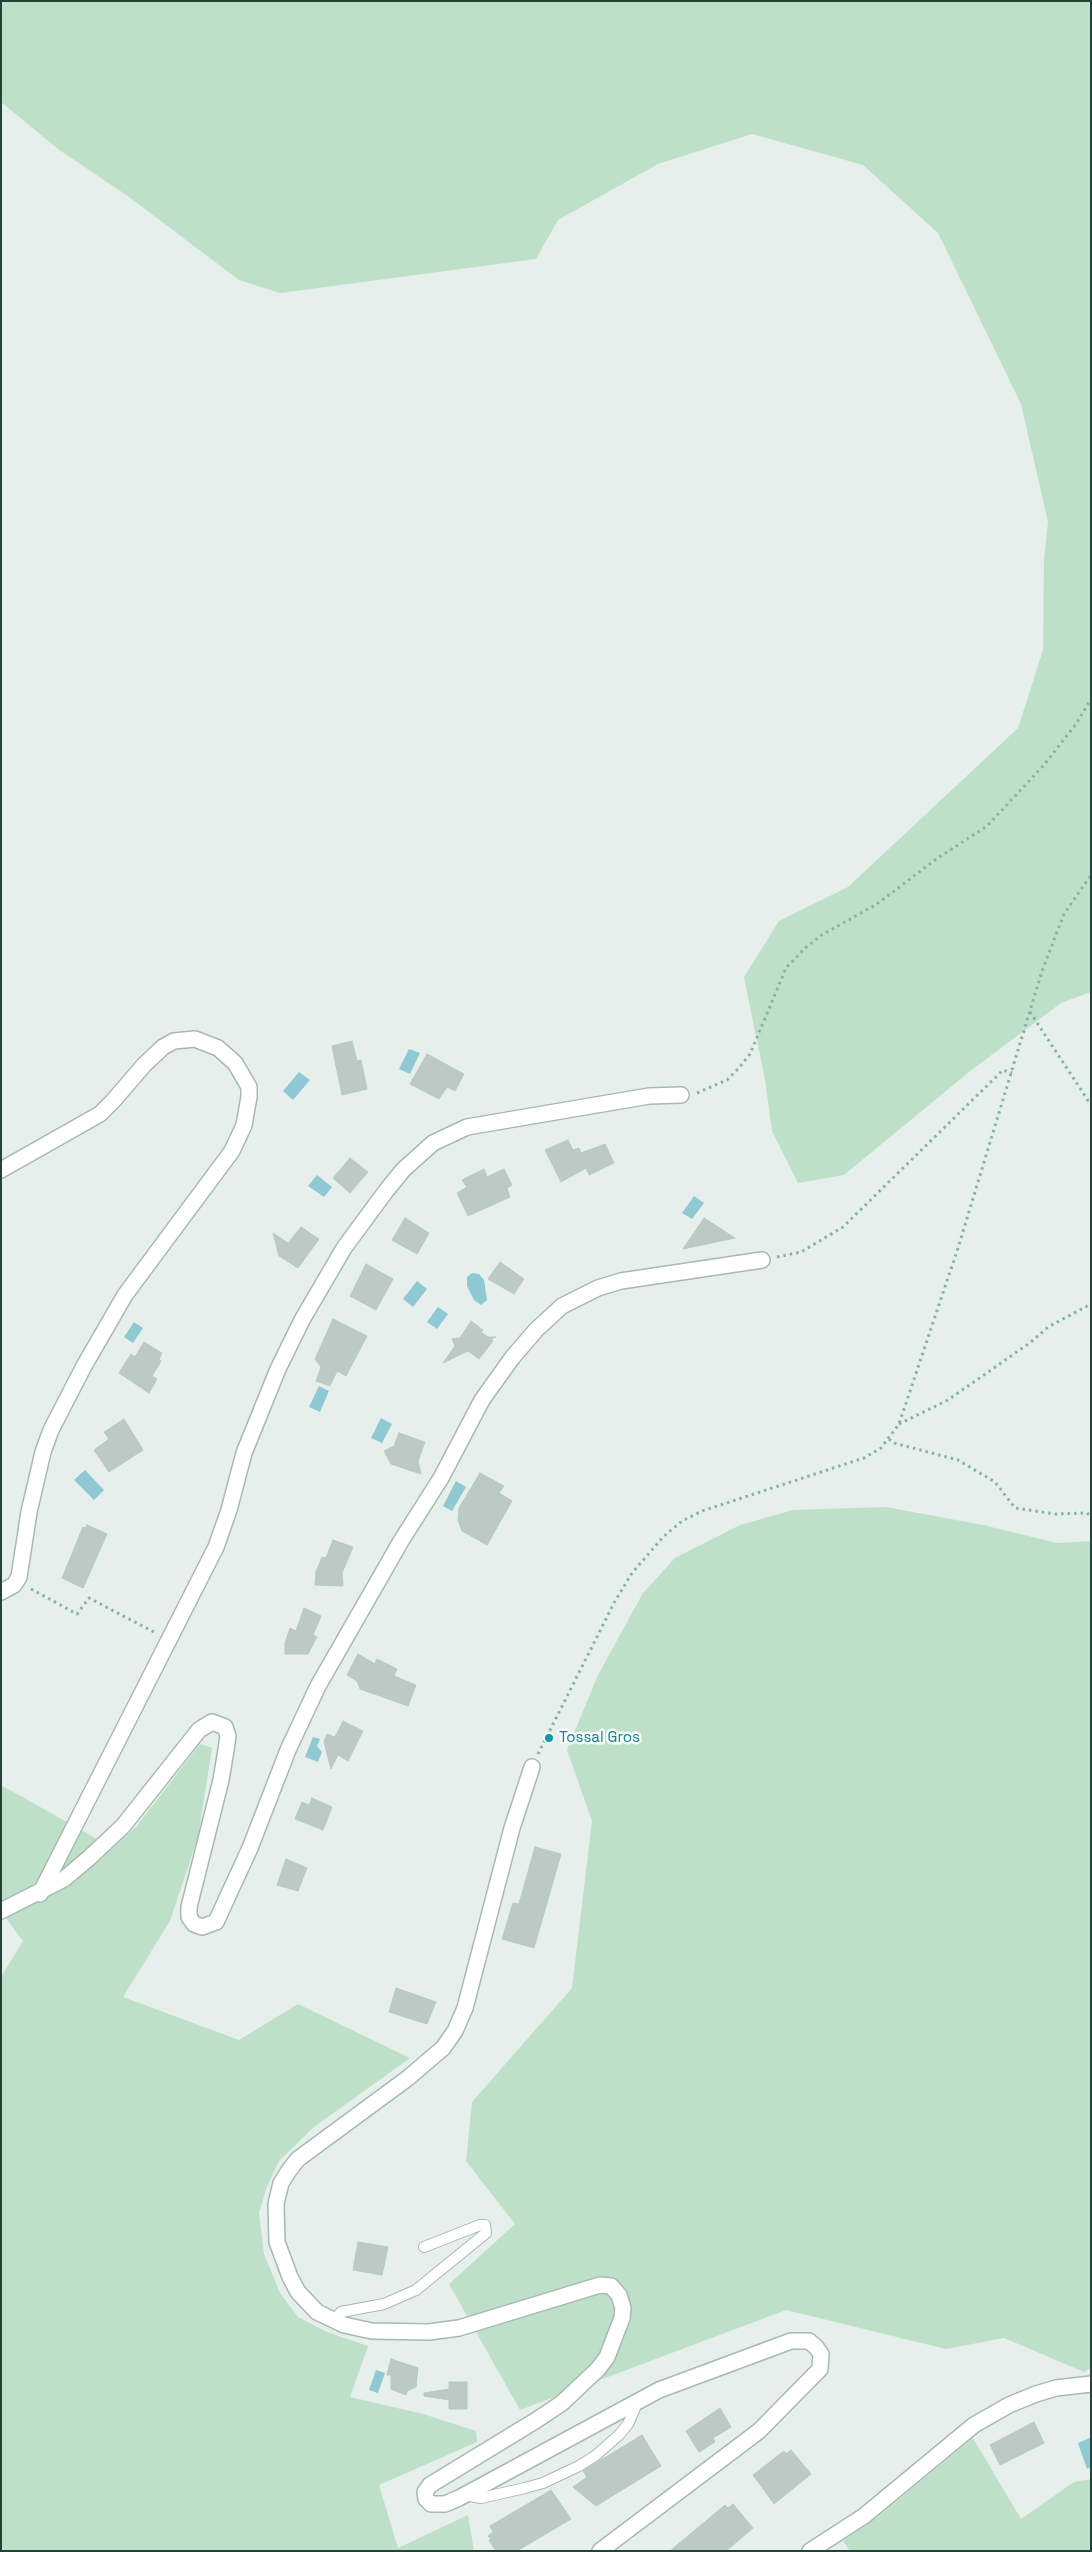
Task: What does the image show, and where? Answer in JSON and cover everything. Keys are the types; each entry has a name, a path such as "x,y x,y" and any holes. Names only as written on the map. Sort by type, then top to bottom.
{"street":[{"path":"1,1170 100,1114 149,1060 163,1047 174,1041 195,1039 218,1048 235,1063 249,1087 244,1125 232,1152 125,1295 84,1366 51,1430 29,1512 21,1570 17,1582 1,1592"},
{"path":"40,1894 170,1640 220,1537 232,1501 244,1453 278,1369 302,1320 344,1248 404,1170 433,1143 467,1127 649,1096 681,1095"},
{"path":"1,1911 40,1894 64,1879 124,1826 199,1730 208,1723 216,1722 225,1727 227,1732 226,1750 221,1780 189,1907 189,1917 194,1924 202,1927 216,1922 250,1848 288,1750 318,1686 401,1541 441,1478 482,1400 512,1358 536,1330 562,1306 598,1288 622,1282 762,1260"},
{"path":"532,1767 512,1828 465,2008 455,2031 443,2048 408,2078 298,2159 281,2183 276,2204 275,2226 280,2257 298,2292 317,2312 333,2321 356,2328 378,2332 429,2332 481,2323 600,2285 611,2286 619,2295 623,2308 618,2334 607,2357 583,2384 535,2421 430,2485 425,2492 426,2499 431,2504 437,2506 463,2495 659,2390 791,2341 808,2341 821,2354 820,2369 759,2431 600,2551"},
{"path":"810,2551 864,2516 957,2437 986,2418 1009,2405 1036,2394 1056,2388 1091,2384"}],"lane":[{"path":"333,2321 341,2312 384,2304 416,2290 486,2233 485,2225 483,2223 424,2247"},
{"path":"463,2495 481,2498 526,2488 551,2480 579,2466 595,2456 619,2435 628,2424 638,2401"}],"path":[{"path":"681,1095 699,1092 727,1080 750,1054 786,968 793,960 820,936 877,904 935,860 987,826 1043,766 1076,724 1091,700"},
{"path":"532,1767 614,1604 632,1573 664,1536 682,1521 702,1511 864,1458 889,1439 898,1424 958,1248 1042,971 1064,914 1091,875"},
{"path":"1030,1012 1091,1105"},
{"path":"762,1260 800,1252 828,1238 842,1227 1003,1070 1012,1073"},
{"path":"898,1424 948,1400 1031,1342 1048,1327 1091,1304"},
{"path":"889,1439 958,1460 995,1482 1015,1508 1055,1514 1087,1513 1091,1517"},
{"path":"17,1582 77,1614 89,1598 170,1640"}],"green space":[{"path":"1,1 1091,1 1091,992 1061,1003 969,1072 844,1175 798,1183 772,1131 765,1080 744,977 779,921 848,887 1018,728 1043,650 1044,559 1048,522 1021,404 938,233 863,165 752,134 658,164 558,220 536,259 280,293 239,280 129,197 58,149 1,102"},
{"path":"886,1507 983,1525 1057,1543 1091,1541 1091,2368 1084,2372 1004,2338 946,2349 786,2310 520,2410 449,2284 515,2224 466,2161 472,2102 572,1988 592,1821 567,1750 598,1675 643,1593 675,1558 740,1525 793,1510"},
{"path":"200,1744 212,1748 198,1837 170,1921 123,1997 239,2040 298,2004 410,2058 314,2127 279,2161 266,2189 259,2213 264,2254 280,2293 298,2317 327,2332 368,2346 350,2397 423,2414 476,2431 477,2442 379,2485 398,2548 468,2515 474,2551 1,2551 1,1977 23,1941 8,1921 1,1905 1,1785 113,1848 136,1827"},
{"path":"973,2438 1021,2519 1074,2482 1091,2479 1091,2551 850,2551 843,2541 879,2516"}],"water":[{"path":"409,1049 420,1053 410,1074 399,1069"},
{"path":"299,1072 310,1080 293,1100 283,1091"},
{"path":"317,1175 332,1187 324,1197 308,1186"},
{"path":"694,1196 704,1203 692,1219 682,1213"},
{"path":"472,1273 479,1274 484,1280 487,1300 481,1305 474,1300 467,1286 467,1277"},
{"path":"417,1281 427,1289 413,1307 403,1299"},
{"path":"438,1307 448,1314 437,1329 427,1322"},
{"path":"134,1322 143,1328 133,1343 124,1337"},
{"path":"319,1386 329,1391 320,1412 309,1407"},
{"path":"381,1418 392,1424 382,1443 371,1438"},
{"path":"85,1470 104,1490 94,1500 74,1480"},
{"path":"456,1481 466,1487 452,1511 443,1506"},
{"path":"313,1737 320,1739 317,1746 322,1752 318,1762 305,1757"},
{"path":"376,2370 385,2373 378,2393 369,2390"},
{"path":"1090,2438 1091,2467 1087,2469 1078,2443"}],"building":[{"path":"352,1041 357,1061 361,1060 367,1089 342,1095 332,1046"},
{"path":"427,1054 464,1074 455,1091 447,1087 439,1099 410,1084"},
{"path":"568,1140 573,1150 579,1148 581,1153 605,1144 614,1163 589,1175 586,1168 561,1182 545,1150"},
{"path":"350,1158 368,1172 350,1193 333,1178"},
{"path":"484,1169 487,1177 504,1169 512,1185 507,1188 510,1197 468,1216 457,1193 467,1187 462,1180"},
{"path":"405,1218 429,1233 417,1254 392,1240"},
{"path":"704,1218 735,1238 683,1249"},
{"path":"301,1227 319,1239 298,1268 279,1256 273,1233 288,1243"},
{"path":"500,1262 524,1279 514,1294 488,1279"},
{"path":"366,1264 393,1279 376,1310 350,1296"},
{"path":"333,1319 367,1336 346,1376 337,1371 330,1386 316,1381 321,1367 315,1359"},
{"path":"471,1321 483,1330 481,1332 488,1337 496,1337 491,1339 493,1341 479,1359 468,1351 443,1363 455,1346 452,1339 460,1338"},
{"path":"144,1342 162,1353 159,1359 161,1361 152,1376 157,1379 149,1393 119,1373 131,1354 135,1357"},
{"path":"124,1419 143,1450 109,1472 94,1450 109,1439 104,1432"},
{"path":"399,1433 425,1442 418,1461 421,1474 391,1464 384,1451 394,1446"},
{"path":"480,1473 504,1486 499,1493 512,1501 487,1545 462,1531 458,1520 459,1508"},
{"path":"87,1525 107,1534 83,1588 62,1578 83,1527 86,1528"},
{"path":"333,1540 353,1547 342,1573 343,1586 315,1585 316,1572 322,1557 326,1558"},
{"path":"304,1608 321,1616 313,1635 317,1637 308,1654 285,1654 285,1643 290,1628 296,1631"},
{"path":"358,1654 375,1664 377,1659 397,1669 394,1676 416,1685 408,1706 360,1689 357,1681 347,1675"},
{"path":"343,1721 363,1731 348,1761 338,1755 331,1769 324,1742 327,1734 335,1737"},
{"path":"312,1798 332,1807 323,1830 295,1819 302,1802 309,1805"},
{"path":"535,1847 561,1854 534,1948 502,1939 513,1903 519,1904"},
{"path":"286,1859 307,1868 298,1891 277,1885"},
{"path":"396,1988 436,2002 427,2024 389,2012"},
{"path":"358,2242 388,2247 382,2275 353,2270"},
{"path":"391,2359 418,2368 416,2387 407,2391 406,2395 391,2389 391,2375 387,2375"},
{"path":"449,2382 467,2382 467,2409 449,2409 449,2400 424,2396 424,2393 449,2389"},
{"path":"720,2408 731,2427 713,2438 715,2442 699,2452 686,2431"},
{"path":"1034,2422 1044,2443 1000,2465 990,2445"},
{"path":"642,2435 661,2466 596,2506 573,2487 587,2477 583,2471"},
{"path":"791,2450 811,2474 774,2504 753,2475 784,2451 786,2454"},
{"path":"551,2490 571,2519 517,2551 496,2551 488,2536 493,2532 490,2526"},
{"path":"733,2504 753,2528 726,2551 670,2551 725,2505 728,2508"}],"place":[{"name":"Tossal Gros","path":"549,1738"}]}
